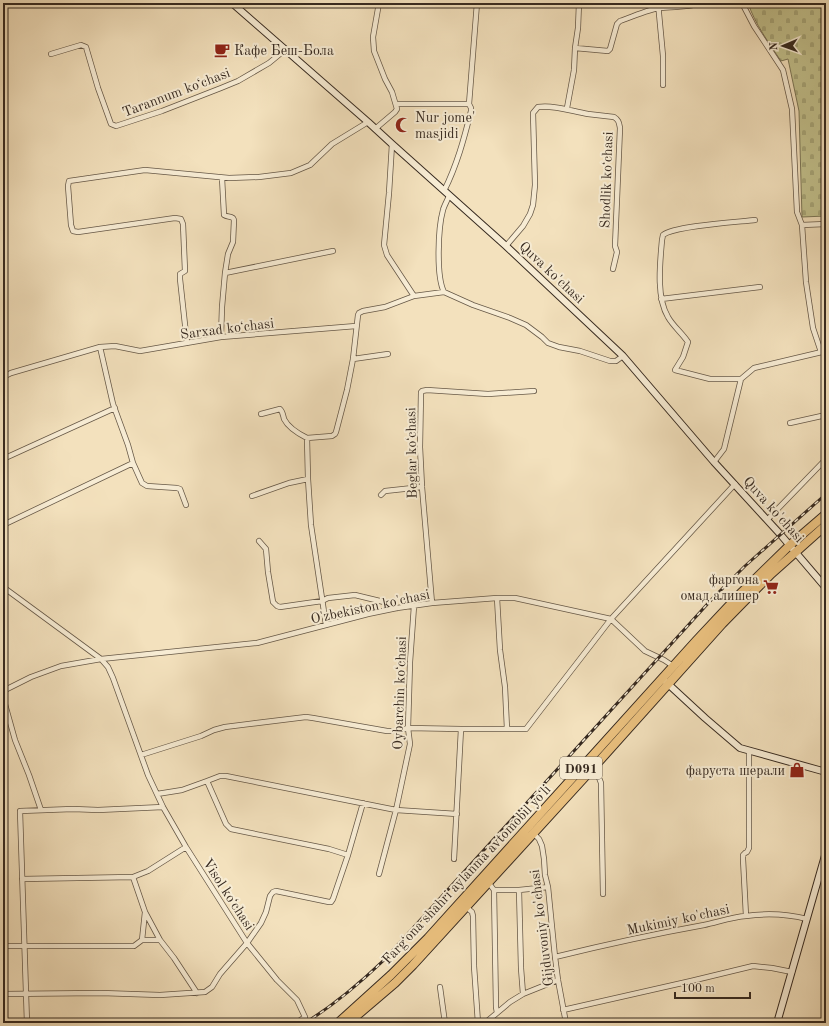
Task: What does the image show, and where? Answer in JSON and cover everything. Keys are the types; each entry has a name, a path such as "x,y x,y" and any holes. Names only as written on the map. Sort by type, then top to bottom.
{"highway":[{"name":"Fargʻona shahri aylanma avtomobil yoʻli","path":"338,1023 391,976 428,938 672,666 742,592 790,545 826,514"},
{"name":"Fargʻona shahri aylanma avtomobil yoʻli","path":"348,1023 395,983 413,965 722,624 770,574 826,525"}],"main road":[{"name":"Quva ko'chasi","path":"232,3 286,49 506,246 623,356 714,462 790,545 826,588"},
{"path":"662,678 738,747 826,772"},
{"path":"777,1023 826,852"}],"street":[{"path":"375,129 397,109 392,92 374,51 373,37 379,3"},
{"path":"444,191 451,178 461,152 471,111 469,104 477,3"},
{"path":"567,108 574,70 579,3"},
{"path":"576,48 608,51 610,49 618,22 658,6 693,6 701,3"},
{"path":"714,462 724,449 741,379 754,368 823,352 813,328 806,282 802,225 797,212 792,109 783,70 754,26 742,3"},
{"path":"658,6 663,54 663,85"},
{"name":"Tarannum koʻchasi","path":"51,54 81,45 86,47 98,88 111,124 116,126 162,111 238,81 269,63 286,49"},
{"path":"396,104 469,104"},
{"name":"Shodlik koʻchasi","path":"506,246 523,226 533,205 535,185 534,113 538,107 545,106 567,108 588,114 614,117 619,122 620,128 615,246 617,252 613,269"},
{"path":"186,343 180,279 180,274 185,271 183,224 181,220 175,218 78,232 73,231 71,225 68,186 69,181 144,170 222,178 260,177 291,172 310,165 332,144 368,122"},
{"path":"392,144 384,245 386,255 414,296"},
{"path":"222,178 223,212 224,215 232,217 234,220 233,242 228,254 225,273 222,307 222,337"},
{"path":"444,292 441,287 439,248 443,210 449,196"},
{"path":"741,379 710,379 675,370 683,357 688,342 668,318 662,304 660,272 662,240 665,233 702,226 755,220"},
{"path":"802,225 826,224"},
{"path":"225,273 333,251"},
{"path":"661,299 760,287"},
{"path":"261,414 280,409 285,420 300,434 307,438 330,436 335,434 347,390 353,359 358,315 361,312 385,307 414,296 444,292 473,305 526,325 542,337 548,344 559,348 580,351 610,361 616,361 623,356"},
{"name":"Sarxad koʻchasi","path":"3,377 11,373 100,347 116,346 140,351 222,337 356,326"},
{"path":"100,347 112,404 115,408 128,445 133,464 142,483 147,486 180,489 186,505"},
{"path":"353,359 388,354"},
{"name":"Beglar koʻchasi","path":"432,603 422,487 420,447 421,392 427,390 488,394 534,391"},
{"path":"3,459 115,408"},
{"path":"790,423 826,415"},
{"path":"307,438 311,525 326,625"},
{"path":"767,520 826,459"},
{"path":"3,525 133,464"},
{"path":"252,496 289,483 308,479"},
{"path":"141,755 225,727 294,719 313,718 387,731 398,731 408,728 526,729 611,619 735,484"},
{"path":"381,496 382,492 385,491 422,487"},
{"path":"259,542 266,549 272,597 275,605 280,607 328,598 355,595 388,603 397,608"},
{"path":"3,587 101,659"},
{"path":"496,598 500,650 505,687 507,729"},
{"name":"O'zbekiston ko'chasi","path":"3,691 31,677 61,666 101,659 257,643 368,614 432,603 515,598 611,619"},
{"name":"Oybarchin koʻchasi","path":"380,874 410,744 408,728 410,662 414,606"},
{"path":"611,619 645,651 664,660 672,666"},
{"name":"Visol koʻchasi","path":"3,994 101,993 160,995 205,992 212,986 220,974 247,943 186,847 163,807 148,775 108,667 101,659"},
{"path":"3,697 15,740 41,810"},
{"path":"454,860 461,729"},
{"path":"746,916 743,855 749,848 749,751"},
{"path":"593,768 601,783 603,894"},
{"path":"157,794 182,790 220,776 226,776 396,810 457,814"},
{"path":"207,781 226,824 231,828 329,849 348,855"},
{"path":"296,1023 305,1017 296,1000 277,980 247,943 266,912 272,892 331,902 348,855 363,803"},
{"path":"27,1023 20,811 163,807"},
{"name":"Gijduvoniy ko'chasi","path":"534,833 542,846 558,980 566,1023"},
{"path":"22,879 133,877 148,871 186,847"},
{"path":"133,877 145,912 160,940 197,993"},
{"path":"488,882 494,890 497,1013"},
{"path":"494,890 519,890 548,887"},
{"path":"519,890 523,994"},
{"path":"466,906 472,912 473,916 474,966 478,1023"},
{"path":"142,940 145,912"},
{"name":"Mukimiy ko'chasi","path":"555,957 674,930 746,916 773,914 791,915 807,919"},
{"path":"3,946 134,946 142,940 160,940"},
{"path":"563,1010 753,966 792,972"},
{"path":"485,1023 510,1002 523,994 558,980"},
{"path":"440,987 445,1023"}],"green space":[{"path":"748,3 823,3 826,13 826,216 802,217 799,111 788,59 781,61 758,26"}],"railway":[{"path":"305,1023 326,1009 366,977 384,960 712,599 745,566 826,494"}],"place":[{"name":"Кафе Беш-Бола","path":"222,50"},
{"name":"Nur jome' masjidi","path":"403,125"},
{"name":"фаргона омад алишер","path":"771,587"},
{"name":"фаруста шерали","path":"797,770"}]}
